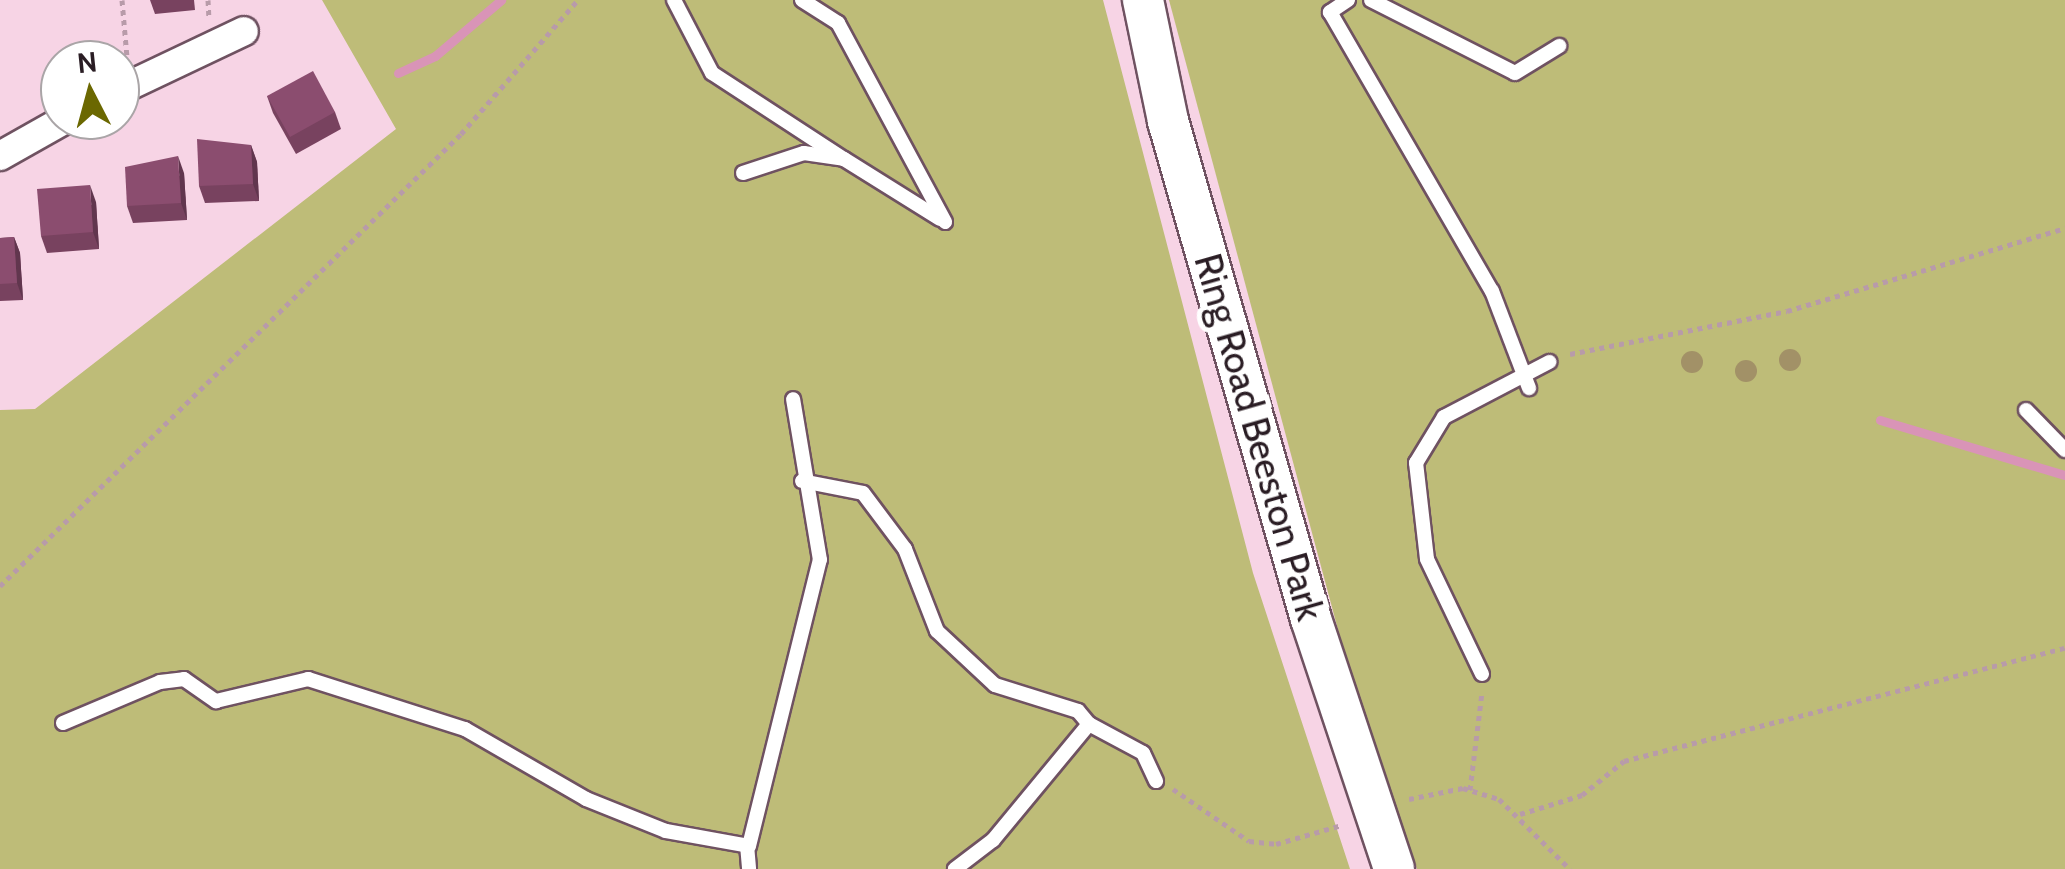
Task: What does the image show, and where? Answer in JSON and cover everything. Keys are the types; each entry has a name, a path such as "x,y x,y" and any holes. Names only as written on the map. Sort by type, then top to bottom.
{"street":[{"name":"Ring Road Beeston Park","path":"1143,0 1168,121 1311,619 1394,869"},
{"path":"140,81 244,30"},
{"path":"2,147 40,130"}],"lane":[{"path":"674,0 712,73 944,222 838,23 802,0"},
{"path":"1348,0 1330,12 1492,291 1527,382"},
{"path":"1371,0 1515,73 1559,46"},
{"path":"743,172 804,153 844,159"},
{"path":"1482,674 1427,559 1416,463 1444,416 1527,382 1549,362"},
{"path":"749,869 747,846 820,560 802,482 793,398"},
{"path":"2026,410 2065,450"},
{"path":"802,482 863,493 905,548 937,631 995,685 1078,711 1089,724 1143,753 1156,781"},
{"path":"63,723 160,682 184,679 216,701 308,680 464,729 586,800 666,830 747,846"},
{"path":"955,869 992,840 1089,724"}],"path":[{"path":"122,0 123,40"},
{"path":"0,586 447,148 578,0"},
{"path":"1549,362 1787,311 2065,228"},
{"path":"1520,814 1582,795 1624,760 2065,648"},
{"path":"1470,790 1482,674"}],"shaded area":[{"path":"322,0 1103,0 1253,573 1350,869 0,869 0,410 35,409 396,129"},
{"path":"1169,0 2065,0 2065,869 1417,869 1344,652"}],"building":[{"path":"313,71 335,112 290,137 267,96"},
{"path":"197,139 251,145 253,184 199,186"},
{"path":"178,156 181,203 127,206 125,167"},
{"path":"90,185 93,232 41,236 37,189"},
{"path":"14,237 17,283 0,284 0,238"}],"waterway":[{"path":"398,73 435,56 501,0"},
{"path":"1880,420 2065,475"}]}
